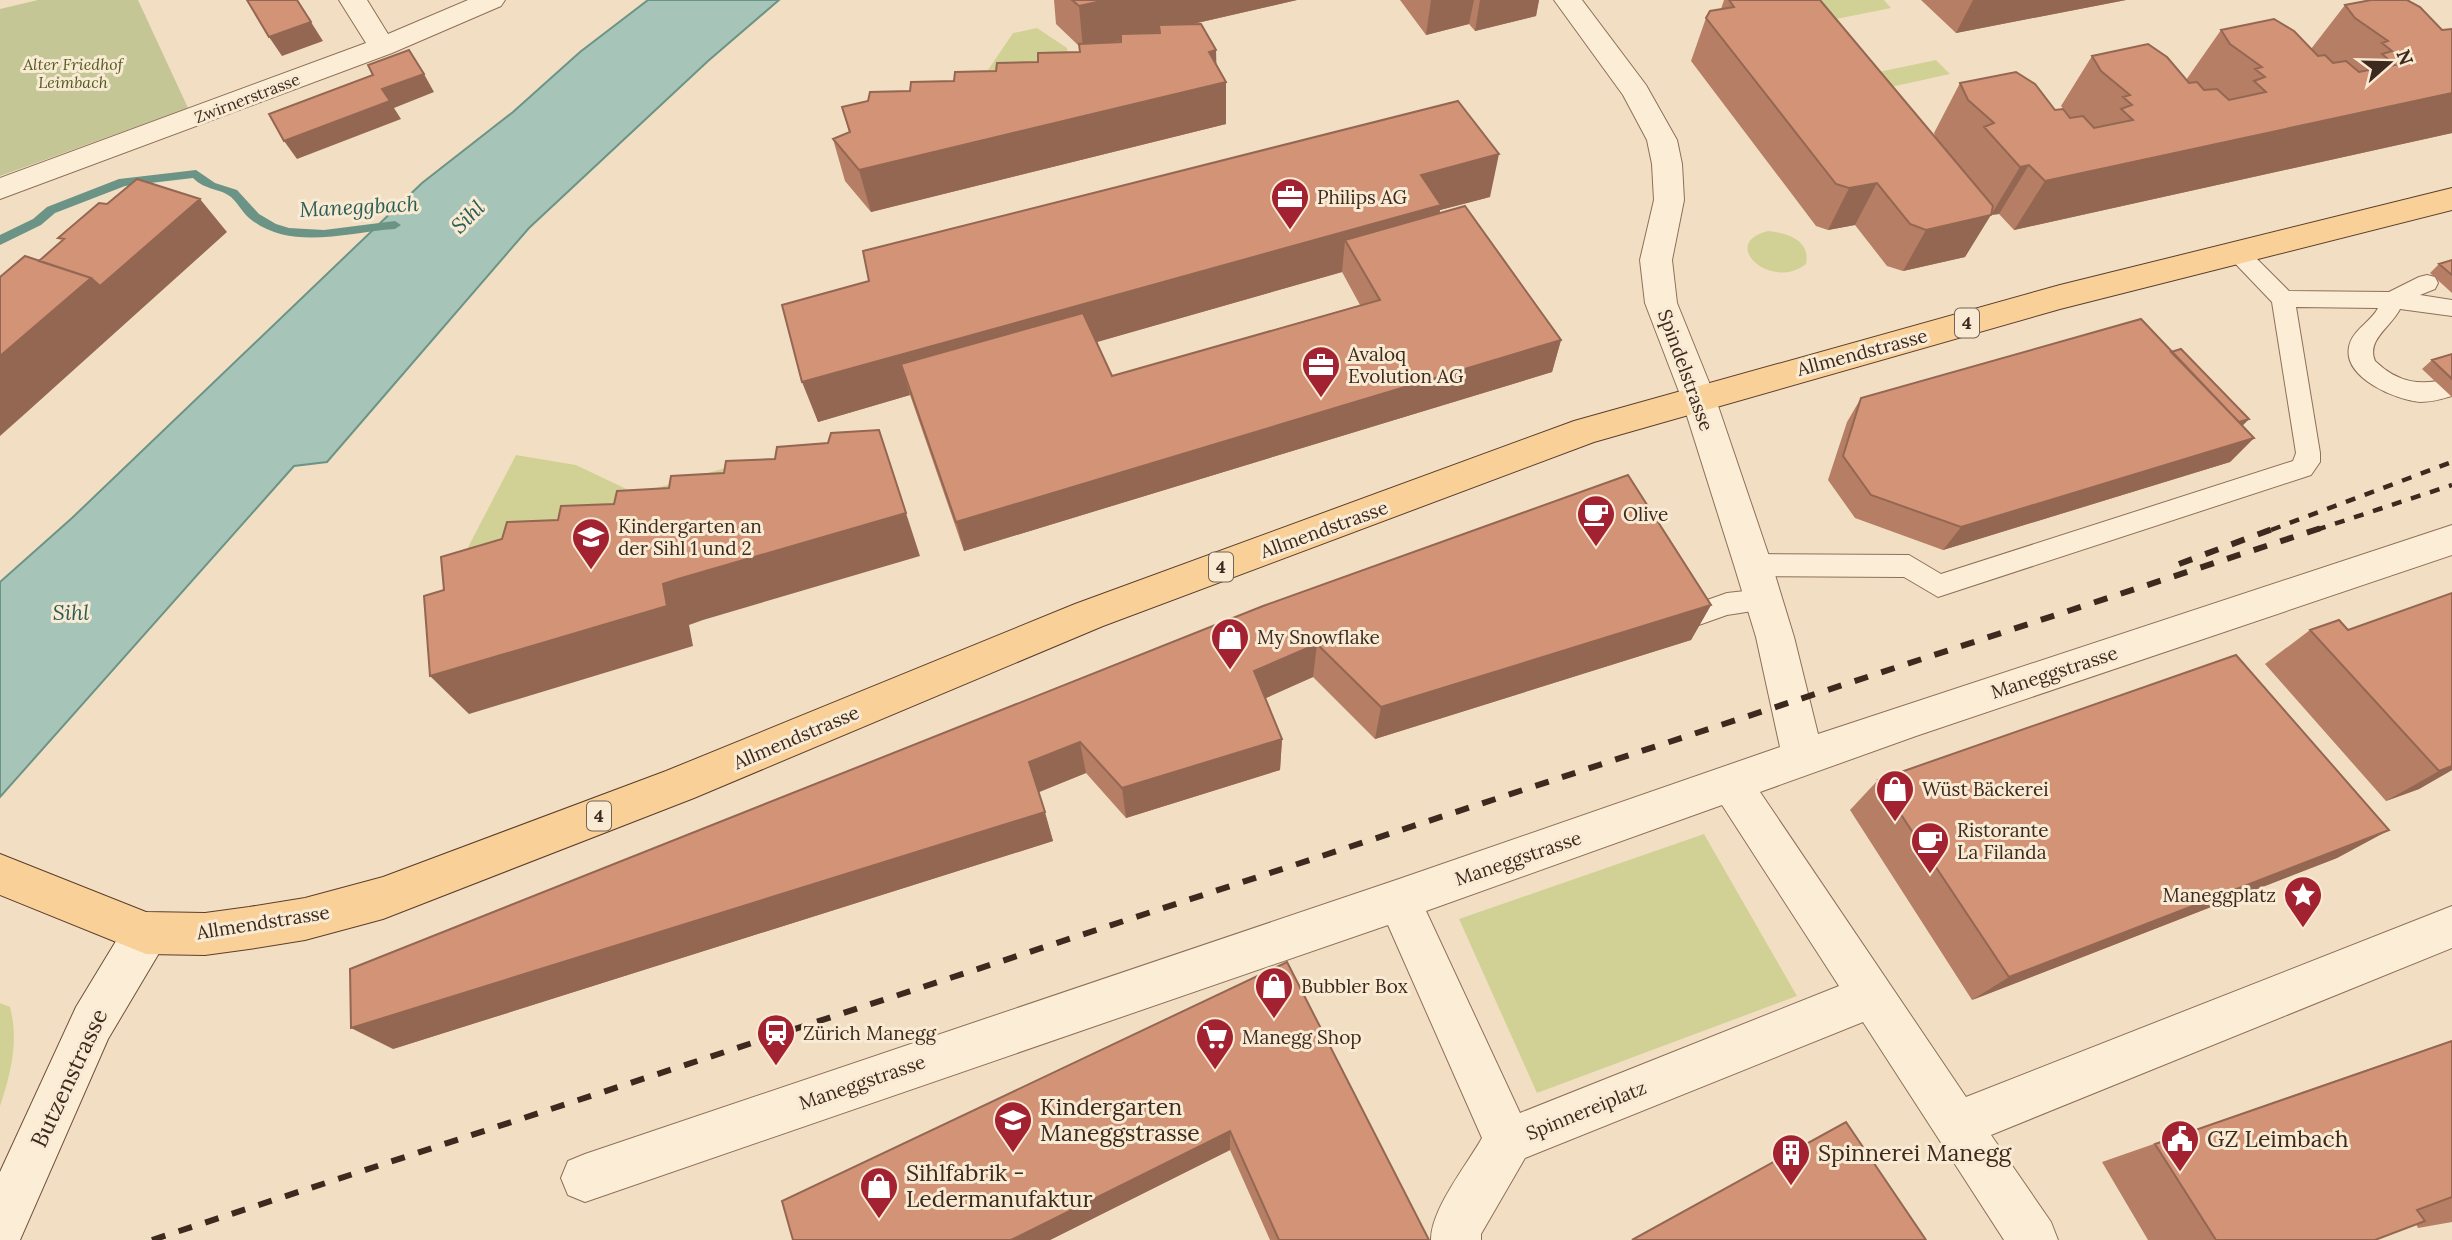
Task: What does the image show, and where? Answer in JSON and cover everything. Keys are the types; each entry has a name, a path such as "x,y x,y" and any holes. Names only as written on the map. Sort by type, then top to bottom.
{"main road":[{"name":"Allmendstrasse","path":"10,879 146,933 205,934 249,928 305,919 383,898 679,785 1089,615 1586,431 1698,397 2236,251 2452,199"}],"street":[{"path":"353,0 382,47"},
{"name":"Zwirnerstrasse","path":"0,190 382,47 491,0"},
{"name":"Spindelstrasse","path":"1568,0 1636,92 1662,140 1667,164 1669,200 1656,260 1661,303 1698,397 1758,583 1803,758"},
{"name":"Maneggstrasse","path":"585,1178 1399,900 1803,758 2452,540"},
{"path":"1731,783 2033,1240"},
{"name":"Spinnereiplatz","path":"1399,900 1508,1141 1871,996"},
{"path":"1956,1125 2452,928"},
{"name":"Butzenstrasse","path":"0,1228 92,1023 146,933"},
{"path":"1456,1240 1456,1229 1508,1141"}],"lane":[{"path":"1679,621 1727,604 1758,583 1909,566 1938,586 2294,473 2308,462 2308,453 2283,299 2236,251"},
{"path":"2427,283 2393,300 2384,319 2360,347 2365,365 2386,383 2414,393 2452,387"},
{"path":"2283,299 2393,300 2452,309"},
{"path":"2393,300 2452,322"}],"green space":[{"name":"Alter Friedhof Leimbach","path":"38,0 138,0 188,108 0,176 0,9"},
{"path":"1807,0 1884,0 1891,8 1826,21"},
{"path":"1037,28 1067,48 1071,67 986,73 1013,33"},
{"path":"1936,60 1950,74 1882,89 1869,74"},
{"path":"1768,231 1796,239 1805,249 1806,264 1792,271 1778,272 1765,269 1755,262 1749,254 1748,245 1754,237"},
{"path":"516,455 576,465 637,494 725,468 750,501 438,605"},
{"path":"1704,834 1797,996 1537,1093 1459,919"},
{"path":"0,1003 10,1007 14,1044 0,1106"}],"water":[{"name":"Sihl","path":"648,0 779,0 708,61 529,228 327,462 294,466 0,797 0,582 72,518 422,183 513,112 580,52"}],"building":[{"path":"247,0 297,0 311,22 269,37"},
{"path":"1072,0 1106,0 1079,6"},
{"path":"1729,0 1820,0 1993,206 1991,215 1926,230 1910,224 1877,183 1849,188 1836,184 1706,18 1710,11 1734,7"},
{"path":"2371,0 2407,0 2420,7 2442,30 2452,29 2452,93 2045,181 2029,165 2020,167 1984,127 1994,123 1968,100 1960,83 2016,72 2035,84 2055,110 2063,109 2070,118 2083,116 2094,128 2133,120 2121,109 2132,105 2123,97 2130,95 2101,71 2092,56 2148,44 2167,57 2189,83 2197,82 2204,90 2217,89 2229,100 2266,92 2254,81 2265,77 2255,69 2262,67 2230,44 2221,30 2274,19 2294,31 2318,56 2325,55 2333,63 2346,61 2359,72 2395,65 2382,54 2392,51 2382,43 2388,41 2355,18 2345,5"},
{"path":"1201,24 1216,50 1209,52 1226,82 859,170 833,139 850,132 842,107 868,101 870,92 910,91 911,82 954,81 955,72 996,71 997,63 1038,62 1038,53 1080,52 1079,44 1121,42 1121,34 1160,33 1159,25"},
{"path":"409,50 424,74 382,89 390,101 284,141 269,114 373,75 368,65"},
{"path":"1458,101 1499,154 1421,175 1441,205 802,382 782,305 869,281 863,251"},
{"path":"137,179 200,199 100,286 91,278 39,261 64,239 58,238 99,203 107,204"},
{"path":"1465,206 1561,340 956,522 901,364 1083,313 1112,376 1380,300 1345,240"},
{"path":"25,256 91,278 0,356 0,277"},
{"path":"2452,260 2452,275 2439,264"},
{"path":"2141,319 2254,438 1961,527 1871,495 1843,456 1861,398"},
{"path":"2181,349 2249,419 2239,422 2171,352"},
{"path":"2452,354 2452,379 2432,360"},
{"path":"879,430 906,513 663,584 667,606 430,676 424,596 444,590 441,557 502,539 507,522 558,520 561,506 614,504 617,491 669,488 671,476 724,473 726,461 775,459 777,447 828,443 831,433"},
{"path":"1628,475 1711,605 1381,707 1317,644 1254,671 1282,739 1122,788 1080,742 1029,762 1045,812 351,1028 350,969 1263,606"},
{"path":"2452,593 2452,766 2439,771 2310,630 2339,620 2348,630"},
{"path":"2236,655 2389,830 2009,977 1878,780"},
{"path":"1287,962 1429,1240 1279,1240 1230,1131 1011,1240 793,1240 782,1201"},
{"path":"2452,1041 2452,1197 2417,1210 2425,1221 2375,1240 2216,1240 2155,1144"},
{"name":"Spinnerei Manegg","path":"1846,1122 1926,1240 1632,1240"}],"waterway":[{"name":"Maneggbach","path":"0,241 37,222 51,210 123,182 196,174 207,184 233,193 255,217 272,227 289,232 324,234 395,225"}],"railway":[{"path":"2271,530 2452,462"},
{"path":"2316,530 2452,485"},
{"path":"2179,564 2275,528"},
{"path":"152,1240 2321,528"}],"place":[{"name":"Philips AG","path":"1290,231"},
{"name":"Avaloq Evolution AG","path":"1321,399"},
{"name":"Olive","path":"1596,548"},
{"name":"Kindergarten an der Sihl 1 und 2","path":"591,571"},
{"name":"My Snowflake","path":"1230,671"},
{"name":"Wüst Bäckerei","path":"1895,823"},
{"name":"Ristorante La Filanda","path":"1930,875"},
{"name":"Maneggplatz","path":"2303,929"},
{"name":"Bubbler Box","path":"1274,1020"},
{"name":"Zürich Manegg","path":"776,1067"},
{"name":"Manegg Shop","path":"1215,1071"},
{"name":"Kindergarten Maneggstrasse","path":"1013,1154"},
{"name":"GZ Leimbach","path":"2180,1173"},
{"name":"Spinnerei Manegg","path":"1791,1187"},
{"name":"Sihlfabrik - Ledermanufaktur","path":"879,1220"}]}
